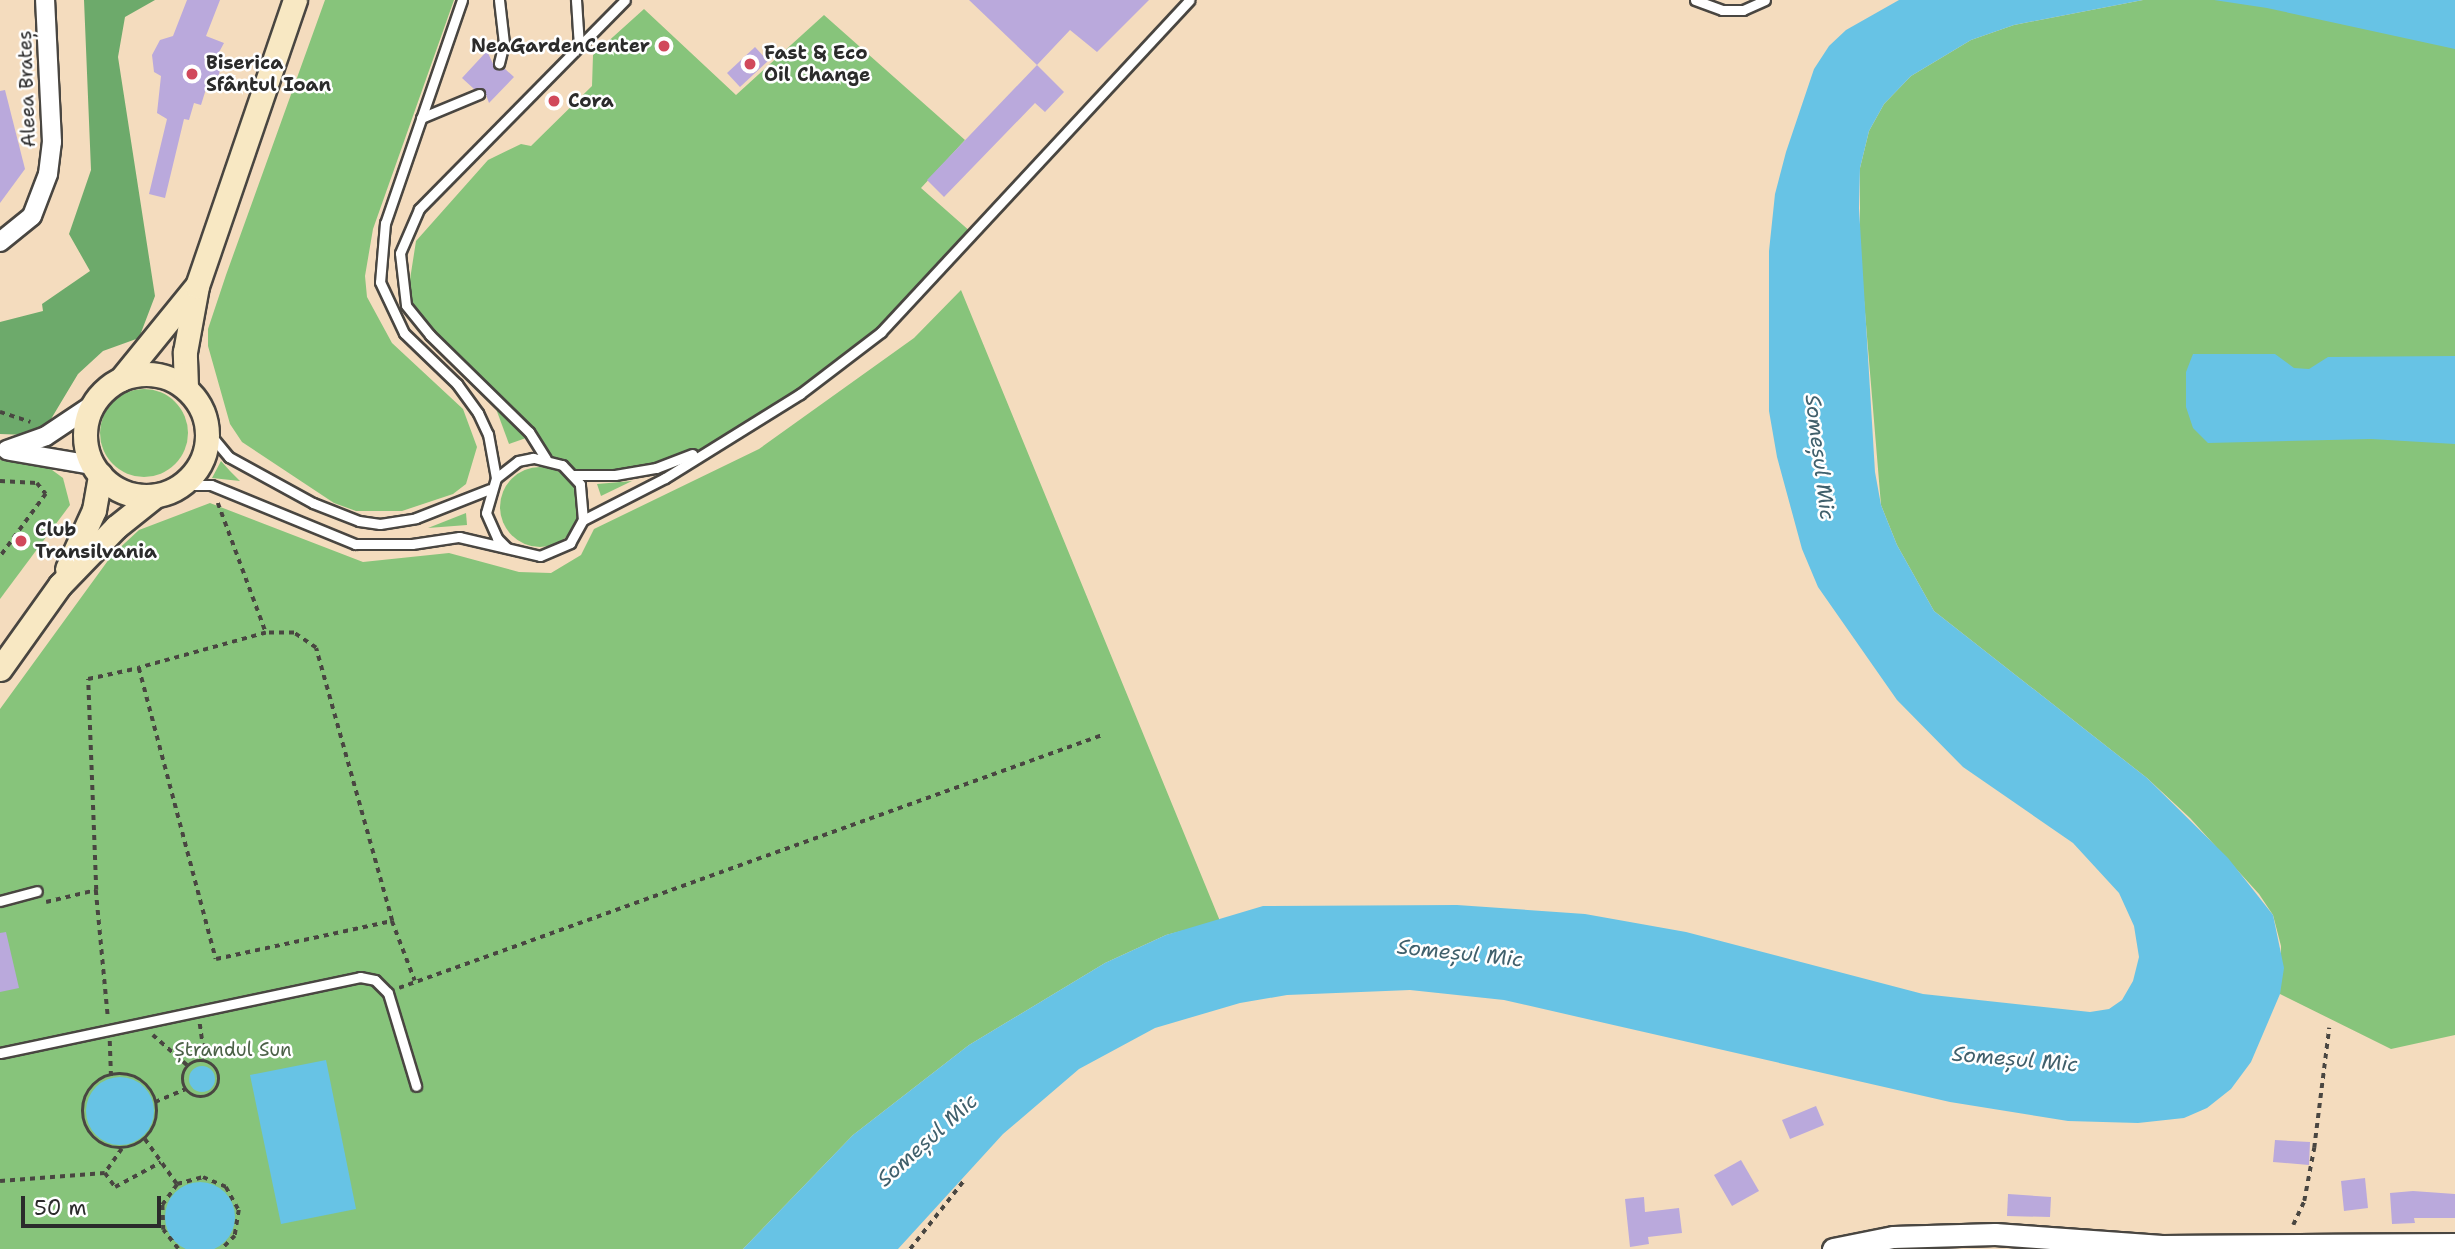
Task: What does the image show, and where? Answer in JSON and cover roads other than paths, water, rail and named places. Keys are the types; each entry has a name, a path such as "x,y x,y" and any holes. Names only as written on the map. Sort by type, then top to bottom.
{"main road":[{"path":"186,387 185,352 197,286 295,0"},
{"path":"60,585 94,510 97,470 85,435 91,406 121,379 197,286"},
{"path":"0,669 60,585 116,527 155,496 181,485 198,469 208,432 202,409 186,387 148,373 121,379"},
{"path":"97,470 118,491 155,496"}],"street":[{"name":"Aleea Brateș","path":"0,242 32,216 48,174 52,142 45,0"},
{"path":"3,450 46,436 91,406"},
{"path":"3,450 97,470"},
{"path":"1833,1249 1893,1237 1995,1234 2162,1246 2455,1244"}],"lane":[{"path":"462,0 385,223 380,282 404,333 457,384 478,413 488,434 496,478"},
{"path":"499,0 504,43 499,63"},
{"path":"576,0 579,47"},
{"path":"625,0 419,209 400,253 406,305 430,335 529,432 546,459 574,475 615,475 656,468 707,448"},
{"path":"583,520 665,478 707,448 800,394 881,332 1189,0"},
{"path":"1695,0 1722,9 1743,9 1765,0"},
{"path":"421,118 479,94"},
{"path":"208,432 226,454 250,470 359,521 380,524 416,518 490,489"},
{"path":"507,548 490,527 486,513 490,489 496,478 518,461 546,459"},
{"path":"181,485 211,485 355,544 412,544 459,537 540,556 557,551 570,542 583,520 583,494 574,475"},
{"path":"0,901 37,891"},
{"path":"0,1053 360,977 375,980 388,993 416,1086"}],"water":[{"name":"Someșul Mic","path":"1899,0 2143,0 2014,25 1971,40 1911,76 1884,104 1869,131 1860,168 1859,208 1875,472 1881,505 1897,545 1934,611 2147,778 2228,858 2273,915 2284,968 2280,994 2251,1062 2231,1089 2207,1108 2184,1118 2138,1123 2068,1121 1950,1102 1504,1000 1410,990 1287,995 1240,1003 1155,1028 1079,1069 1003,1134 898,1249 743,1249 853,1135 969,1045 1105,963 1166,935 1263,906 1457,905 1585,914 1686,932 1923,994 2090,1012 2109,1009 2122,1000 2133,981 2139,957 2134,926 2119,893 2073,843 1963,767 1897,700 1818,587 1802,549 1777,457 1769,411 1769,251 1775,194 1786,152 1814,69 1829,46 1846,30"},
{"path":"2214,0 2455,0 2455,49 2267,8"},
{"path":"2193,354 2275,354 2294,368 2309,369 2328,357 2455,356 2455,444 2371,439 2208,443 2193,428 2186,407 2186,372"},
{"path":"326,1060 356,1209 281,1224 250,1075"},
{"path":"202,1066 211,1070 215,1079 211,1088 202,1092 193,1088 189,1079 193,1070"},
{"path":"120,1077 133,1080 144,1087 151,1098 154,1111 151,1124 144,1135 133,1142 120,1145 107,1142 96,1135 89,1124 86,1111 89,1098 96,1087 107,1080"},
{"path":"200,1182 225,1192 235,1217 225,1242 200,1252 175,1242 165,1217 175,1192"}],"place":[{"name":"NeaGardenCenter","path":"664,46"},
{"name":"Fast & Eco Oil Change","path":"750,64"},
{"name":"Biserica Sfântul Ioan","path":"192,74"},
{"name":"Cora","path":"554,101"},
{"name":"Club Transilvania","path":"21,541"}],"park label":[{"name":"Ștrandul Sun","path":"233,1050"}]}
